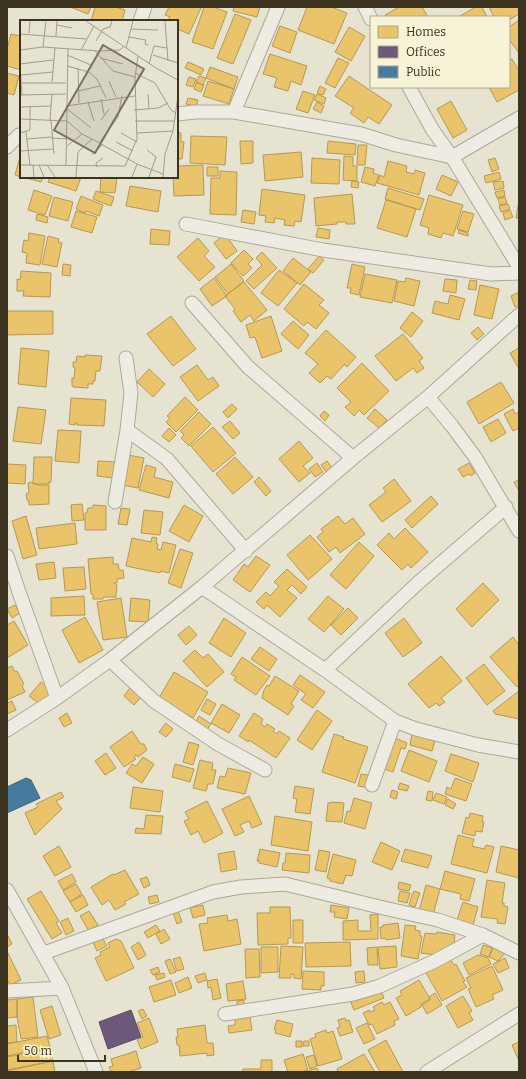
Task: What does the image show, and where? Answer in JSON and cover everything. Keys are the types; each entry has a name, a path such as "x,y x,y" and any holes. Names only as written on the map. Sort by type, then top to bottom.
{"street":[{"path":"140,20 145,7"},
{"path":"234,112 278,7"},
{"path":"365,7 370,17"},
{"path":"410,88 432,129 452,157 519,267"},
{"path":"178,114 195,112 234,112 361,134 396,145 452,157 519,118"},
{"path":"7,147 16,135"},
{"path":"186,224 323,250 491,274 519,273"},
{"path":"192,303 248,367 353,458"},
{"path":"7,730 57,698 110,660 202,587 428,396 519,315"},
{"path":"115,502 127,430 131,393 126,358"},
{"path":"428,396 475,457 519,531"},
{"path":"127,430 167,459 246,551"},
{"path":"325,670 419,582 506,507"},
{"path":"7,556 57,698"},
{"path":"202,587 325,670 395,722 478,745 519,752"},
{"path":"110,660 154,701 218,744 265,770"},
{"path":"372,785 395,722"},
{"path":"44,953 213,892 241,887 273,884 285,884 426,917 483,936 519,953"},
{"path":"7,890 44,953 62,988 96,1072"},
{"path":"225,1014 353,994 374,988 436,961 483,936"},
{"path":"7,991 62,988"},
{"path":"427,1072 519,1014"}],"building: Homes":[{"path":"70,7 91,7 88,14"},
{"path":"95,7 115,7 125,10 122,20 91,20"},
{"path":"169,7 201,8 189,34 178,29 178,20 168,20 170,17 165,15"},
{"path":"204,7 213,7 227,12 213,49 192,42"},
{"path":"234,7 260,7 257,17 233,11"},
{"path":"307,7 331,7 347,13 334,44 298,30"},
{"path":"399,7 422,7 427,16 386,16 385,15"},
{"path":"476,7 482,7 486,16 460,16"},
{"path":"489,7 519,7 519,14 510,19 510,16 494,16"},
{"path":"235,14 251,20 233,64 217,58"},
{"path":"519,20 519,53 510,40 510,26"},
{"path":"280,26 297,32 290,53 272,46"},
{"path":"349,27 365,36 351,61 335,52"},
{"path":"11,34 20,36 20,70 7,66 7,49"},
{"path":"270,54 307,66 301,85 291,81 288,91 274,87 277,78 263,74"},
{"path":"338,58 349,63 335,88 325,83"},
{"path":"512,59 519,71 519,90 497,102 490,88 510,88 510,60"},
{"path":"188,62 204,69 201,75 185,68"},
{"path":"210,67 238,77 234,89 206,78"},
{"path":"7,73 19,76 14,95 7,93"},
{"path":"199,76 206,78 203,85 196,82"},
{"path":"349,76 392,105 379,124 368,117 364,123 350,113 354,108 335,96"},
{"path":"189,77 196,79 193,87 186,85"},
{"path":"208,81 234,89 229,104 203,96"},
{"path":"196,83 204,85 201,92 194,89"},
{"path":"320,86 326,89 323,95 317,93"},
{"path":"303,91 315,95 308,113 296,109"},
{"path":"317,94 326,98 324,104 314,100"},
{"path":"188,98 198,100 196,107 186,104"},
{"path":"451,101 467,130 453,138 437,109"},
{"path":"317,102 324,106 321,113 313,109"},
{"path":"178,132 181,133 181,142 184,142 182,159 178,159"},
{"path":"191,136 227,137 225,165 190,163"},
{"path":"240,141 253,141 253,163 241,164"},
{"path":"328,141 356,144 355,155 327,153"},
{"path":"358,145 367,145 365,165 357,165"},
{"path":"301,152 303,177 265,181 263,155"},
{"path":"344,156 353,157 353,166 357,166 357,181 343,180"},
{"path":"20,157 20,177 15,175"},
{"path":"312,158 340,160 339,184 311,183"},
{"path":"495,158 499,169 492,172 488,160"},
{"path":"388,161 407,166 406,172 414,174 415,170 425,173 419,195 377,183 380,175 384,177"},
{"path":"203,165 204,195 174,196 173,178 178,178 178,166"},
{"path":"207,167 218,167 218,176 207,176"},
{"path":"365,167 374,169 373,173 379,175 375,186 361,182"},
{"path":"220,171 237,172 236,215 210,214 211,178 220,178"},
{"path":"499,172 501,179 486,183 484,176"},
{"path":"442,175 458,182 451,196 436,189"},
{"path":"26,178 43,178 41,182"},
{"path":"50,178 81,178 76,191 48,182"},
{"path":"101,178 117,178 115,193 100,192"},
{"path":"352,181 359,182 358,188 351,187"},
{"path":"503,181 504,188 495,190 493,182"},
{"path":"130,186 161,191 158,212 126,206"},
{"path":"388,188 424,199 420,210 385,199"},
{"path":"262,189 305,195 301,222 295,221 294,226 284,225 285,220 275,218 274,223 265,222 266,216 259,215"},
{"path":"34,190 52,196 45,215 28,210"},
{"path":"504,190 505,196 497,198 495,192"},
{"path":"96,191 114,197 111,206 93,199"},
{"path":"352,194 355,224 337,222 337,224 316,226 314,198"},
{"path":"429,195 463,205 453,236 443,233 441,238 428,234 429,228 420,225"},
{"path":"81,196 103,205 99,216 86,211 85,213 76,209"},
{"path":"54,197 73,202 68,221 49,216"},
{"path":"505,197 507,203 500,205 498,199"},
{"path":"386,200 416,209 407,237 377,228"},
{"path":"519,200 519,218 516,218"},
{"path":"508,204 510,209 501,212 499,206"},
{"path":"243,210 256,212 254,224 241,222"},
{"path":"510,210 513,217 505,220 503,213"},
{"path":"76,211 97,217 92,233 71,227"},
{"path":"463,211 474,214 468,232 457,229"},
{"path":"37,214 48,217 47,223 36,220"},
{"path":"318,228 330,230 329,239 316,237"},
{"path":"151,229 170,231 169,245 150,244"},
{"path":"459,230 468,233 468,236 458,233"},
{"path":"29,233 45,236 40,265 26,263 27,253 22,252 24,240 28,241"},
{"path":"225,234 237,251 226,259 214,243"},
{"path":"48,236 59,239 58,242 62,243 57,267 42,264"},
{"path":"198,238 209,251 204,256 215,267 199,281 177,257"},
{"path":"244,250 253,259 248,264 252,268 243,276 231,263"},
{"path":"262,252 277,268 254,289 246,281 262,265 256,258"},
{"path":"319,256 324,260 313,273 308,269"},
{"path":"293,258 311,272 300,285 283,271"},
{"path":"63,264 71,265 70,276 62,275"},
{"path":"231,264 244,281 228,294 215,277"},
{"path":"352,264 365,267 359,295 350,293 351,288 347,288"},
{"path":"279,270 297,283 278,306 261,293"},
{"path":"21,271 51,273 50,297 23,296 24,291 17,291 17,279 20,280"},
{"path":"365,274 397,280 392,303 360,297"},
{"path":"214,278 227,296 212,306 200,289"},
{"path":"406,278 420,281 414,306 394,301 398,281 405,282"},
{"path":"445,279 457,280 456,293 443,291"},
{"path":"470,280 477,281 476,290 468,289"},
{"path":"244,282 267,310 254,321 250,315 241,322 233,311 235,309 225,296"},
{"path":"304,284 324,300 319,305 329,313 316,329 307,322 304,326 284,309"},
{"path":"480,285 499,289 492,319 474,315"},
{"path":"519,292 519,306 515,307 511,296"},
{"path":"450,295 465,299 459,320 432,313 435,301 448,304"},
{"path":"7,311 53,311 53,334 7,335"},
{"path":"412,312 423,321 411,337 400,328"},
{"path":"171,316 196,349 173,366 147,334"},
{"path":"271,316 282,351 262,358 255,337 250,338 246,325"},
{"path":"293,321 309,335 298,349 281,334"},
{"path":"478,327 484,334 477,340 471,333"},
{"path":"326,330 356,357 347,367 345,364 331,379 327,376 320,383 309,373 318,364 305,353"},
{"path":"403,334 423,358 419,361 424,368 417,373 413,368 396,381 375,356"},
{"path":"21,348 49,351 46,387 18,384"},
{"path":"519,348 519,369 510,353"},
{"path":"85,355 102,356 100,371 96,371 95,381 93,381 93,384 88,384 88,388 74,387 72,386 72,378 74,379 75,368 73,367 73,362 76,362 77,356 85,357"},
{"path":"362,363 389,391 364,415 359,410 354,416 345,407 351,402 337,388"},
{"path":"197,365 208,380 213,377 219,386 198,401 180,377"},
{"path":"149,369 165,384 153,397 137,382"},
{"path":"501,382 514,403 479,424 467,402"},
{"path":"185,397 198,410 176,432 166,422 170,418 167,416"},
{"path":"71,398 106,400 104,426 77,425 77,423 75,423 75,425 69,424"},
{"path":"232,404 237,409 228,418 223,412"},
{"path":"18,407 46,410 41,444 13,441"},
{"path":"375,409 387,420 379,428 367,418"},
{"path":"513,409 515,414 519,412 519,428 513,431 504,414"},
{"path":"324,411 329,415 325,421 320,416"},
{"path":"199,412 211,424 189,446 181,438 184,435 180,431"},
{"path":"498,419 506,433 491,442 483,427"},
{"path":"230,421 240,433 233,439 222,427"},
{"path":"213,427 236,453 213,472 191,446"},
{"path":"169,428 176,435 169,442 162,436"},
{"path":"58,430 81,431 79,463 55,461"},
{"path":"299,441 313,458 303,466 310,473 299,482 279,459"},
{"path":"128,455 144,458 138,488 122,485"},
{"path":"34,457 52,457 51,482 49,482 49,484 33,484"},
{"path":"235,457 253,477 233,494 216,474"},
{"path":"98,461 116,462 114,478 97,476"},
{"path":"327,461 333,469 327,473 321,465"},
{"path":"317,463 323,472 315,477 309,469"},
{"path":"469,463 475,473 471,476 469,474 463,477 458,469"},
{"path":"7,464 26,465 25,484 7,483"},
{"path":"146,465 156,468 154,477 173,482 169,498 139,490"},
{"path":"259,477 271,491 266,496 254,482"},
{"path":"394,479 411,501 382,522 369,505 386,492 383,488"},
{"path":"519,480 519,491 514,482"},
{"path":"31,482 38,485 49,485 49,504 29,505 26,494 29,492 28,483"},
{"path":"431,496 438,504 412,528 405,520"},
{"path":"82,504 84,520 72,521 71,505"},
{"path":"93,505 106,506 106,530 85,530 85,513 87,513 88,508 93,508"},
{"path":"184,505 203,516 189,542 169,531"},
{"path":"121,508 130,509 127,525 118,524"},
{"path":"144,510 163,512 160,535 141,533"},
{"path":"26,516 37,555 23,559 12,521"},
{"path":"338,516 345,524 353,518 365,534 340,553 336,547 329,552 317,537 323,532 321,529"},
{"path":"75,523 77,544 39,549 36,528"},
{"path":"405,528 428,552 411,568 408,564 402,570 377,545 389,533 394,539"},
{"path":"310,535 332,559 308,580 287,555"},
{"path":"152,537 157,538 157,549 161,550 163,542 176,545 169,573 161,571 160,573 126,566 132,538 151,542"},
{"path":"359,542 374,556 346,589 330,575"},
{"path":"180,549 193,553 181,588 168,583"},
{"path":"256,556 270,565 250,592 233,580 244,564 248,567"},
{"path":"113,557 113,564 118,564 119,570 123,570 124,578 117,579 117,583 114,583 117,585 116,597 93,599 93,594 91,594 88,559"},
{"path":"54,562 56,578 39,580 36,564"},
{"path":"84,567 86,589 65,591 63,568"},
{"path":"287,569 307,587 301,594 292,585 287,590 297,598 280,617 267,605 264,609 256,602 266,592 270,596 279,586 274,582"},
{"path":"483,583 499,600 472,627 456,609"},
{"path":"84,596 85,615 51,616 51,598"},
{"path":"328,596 344,609 324,632 308,619"},
{"path":"121,598 127,637 103,640 97,602"},
{"path":"131,598 150,600 148,622 129,621"},
{"path":"15,605 20,613 12,618 7,609"},
{"path":"348,608 358,618 341,635 331,625"},
{"path":"85,617 103,650 79,663 62,630"},
{"path":"224,618 246,633 231,657 209,643"},
{"path":"404,618 422,643 403,657 385,633"},
{"path":"14,621 28,645 7,658 7,625"},
{"path":"189,626 197,635 186,645 178,635"},
{"path":"513,637 519,645 519,685 517,687 490,657"},
{"path":"260,647 277,659 269,671 251,659"},
{"path":"195,650 203,658 208,654 224,672 207,687 183,661"},
{"path":"441,656 462,681 441,698 445,702 439,706 436,703 429,708 408,684"},
{"path":"242,657 270,676 256,695 234,680 236,677 231,674"},
{"path":"484,664 505,691 487,705 466,678"},
{"path":"12,666 14,671 17,671 24,684 22,686 25,692 7,700 7,668"},
{"path":"174,672 208,692 193,718 159,698"},
{"path":"300,675 325,692 313,708 301,700 306,694 293,685"},
{"path":"275,676 299,691 291,704 294,706 288,715 262,698 264,690 267,685 269,686"},
{"path":"41,682 52,691 41,705 29,696"},
{"path":"130,688 141,697 134,705 124,696"},
{"path":"519,691 519,719 495,714 493,711"},
{"path":"207,699 216,704 210,715 201,710"},
{"path":"12,701 16,710 7,714 7,703"},
{"path":"222,704 240,715 229,733 211,723"},
{"path":"317,710 332,721 312,750 297,740"},
{"path":"67,713 72,723 64,727 59,718"},
{"path":"254,713 263,719 261,724 265,727 267,724 275,729 273,731 277,734 279,731 290,738 276,758 249,740 248,742 239,736"},
{"path":"199,716 211,724 206,731 195,723"},
{"path":"166,723 173,729 166,737 159,732"},
{"path":"132,731 141,744 144,744 147,750 138,757 136,755 134,757 136,759 124,767 110,747"},
{"path":"334,734 344,737 343,739 368,747 355,783 322,772"},
{"path":"412,734 435,741 432,751 410,745"},
{"path":"395,738 407,743 405,749 401,748 393,772 384,769"},
{"path":"189,742 199,745 193,765 183,762"},
{"path":"409,750 437,761 429,782 401,771"},
{"path":"106,753 116,768 105,775 95,761"},
{"path":"451,754 479,763 473,782 445,771"},
{"path":"143,757 154,764 142,783 126,773 132,764 136,766"},
{"path":"200,760 213,763 212,770 216,770 213,784 208,784 206,791 193,788"},
{"path":"175,764 194,769 190,782 172,777"},
{"path":"228,768 251,773 245,794 217,788 220,776 225,777"},
{"path":"361,774 368,775 365,787 358,786"},
{"path":"455,778 472,784 466,801 445,794 447,787 451,789"},
{"path":"400,783 409,786 407,791 398,789"},
{"path":"295,786 314,789 310,814 295,812 297,799 293,798"},
{"path":"133,787 163,791 160,812 130,808"},
{"path":"392,790 398,792 396,799 390,797"},
{"path":"428,791 433,792 432,801 426,800"},
{"path":"61,792 64,797 56,801 62,809 35,835 25,813 38,807 36,804"},
{"path":"436,793 447,797 444,804 433,800"},
{"path":"249,796 262,824 252,828 249,821 240,825 244,832 235,836 222,809"},
{"path":"354,798 372,803 365,829 344,823 347,811 350,812"},
{"path":"448,799 456,804 453,809 445,805"},
{"path":"207,801 223,833 204,843 198,831 191,835 184,821 189,819 185,812"},
{"path":"328,803 344,803 342,822 326,821"},
{"path":"470,813 483,816 482,822 484,822 482,832 476,831 475,836 462,833 466,817 469,818"},
{"path":"146,815 163,816 161,834 135,833 136,828 144,829"},
{"path":"275,816 312,822 308,851 271,845"},
{"path":"458,835 474,839 472,846 484,849 486,845 494,847 487,873 451,864"},
{"path":"381,842 400,851 392,870 372,862"},
{"path":"59,846 71,867 55,876 43,856"},
{"path":"501,846 519,850 519,878 496,872"},
{"path":"260,849 280,853 277,867 259,863 259,861 257,861"},
{"path":"405,849 432,856 428,868 401,861"},
{"path":"319,850 330,852 326,872 315,870"},
{"path":"234,851 237,869 221,872 218,854"},
{"path":"286,853 310,855 309,873 282,870 283,863 285,863"},
{"path":"333,854 356,860 352,876 346,875 343,884 330,881 330,879 327,878"},
{"path":"125,870 139,894 124,902 126,904 115,910 109,900 102,905 91,887 113,874 114,875"},
{"path":"445,871 475,879 469,901 460,899 461,894 440,889"},
{"path":"72,874 76,882 63,890 58,881"},
{"path":"147,877 150,885 144,888 140,879"},
{"path":"487,880 505,883 502,903 504,903 504,906 508,907 505,924 497,923 498,919 481,917"},
{"path":"399,882 411,885 409,891 398,889"},
{"path":"76,884 82,894 70,902 63,891"},
{"path":"426,885 440,889 433,915 419,911"},
{"path":"41,891 59,921 56,923 62,933 52,939 27,899"},
{"path":"400,891 410,893 407,903 398,901"},
{"path":"414,891 420,893 415,907 409,905"},
{"path":"83,895 88,905 76,912 70,902"},
{"path":"157,895 159,902 150,904 148,897"},
{"path":"463,902 478,907 473,925 457,920"},
{"path":"203,905 205,915 193,918 190,908"},
{"path":"331,905 349,908 347,919 334,917 335,912 330,912"},
{"path":"270,907 290,907 291,938 288,938 288,944 258,945 257,913 270,913"},
{"path":"89,911 98,925 89,931 80,916"},
{"path":"178,911 182,922 177,924 173,913"},
{"path":"378,914 378,939 343,940 343,921 358,920 358,931 371,931 370,915"},
{"path":"227,915 228,921 237,919 241,944 204,951 199,924 208,923 207,918"},
{"path":"68,918 74,931 66,935 60,922"},
{"path":"293,920 303,920 303,943 293,943"},
{"path":"398,923 400,938 386,940 385,938 381,939 380,927 383,927 383,925"},
{"path":"156,925 160,931 148,938 144,932"},
{"path":"405,925 416,926 415,930 420,931 420,936 422,936 418,959 401,956"},
{"path":"164,929 170,939 161,944 156,934"},
{"path":"437,932 455,935 453,951 444,956 421,953 425,933 436,934"},
{"path":"7,934 12,944 7,947"},
{"path":"102,937 107,946 97,951 93,942"},
{"path":"116,939 121,941 134,968 106,981 95,958 101,955 100,952 110,947 108,943"},
{"path":"139,942 146,955 138,960 131,947"},
{"path":"350,942 351,966 306,967 305,943"},
{"path":"483,945 492,948 489,957 480,954"},
{"path":"281,946 303,947 301,979 294,978 294,974 291,974 291,978 279,978"},
{"path":"396,946 397,967 380,969 378,947"},
{"path":"494,946 506,952 498,961 489,957"},
{"path":"261,947 278,947 278,972 261,973"},
{"path":"377,947 378,965 368,965 367,948"},
{"path":"245,949 259,949 260,977 246,978"},
{"path":"7,951 21,980 10,985 7,979"},
{"path":"478,955 488,958 491,964 469,975 463,963"},
{"path":"180,957 184,969 177,971 173,959"},
{"path":"449,957 454,965 456,964 465,981 463,982 467,987 442,1001 425,971"},
{"path":"505,958 509,968 498,973 493,964"},
{"path":"170,959 176,972 170,974 165,961"},
{"path":"492,966 503,990 492,995 494,999 476,1007 468,989 471,988 466,978"},
{"path":"158,967 160,972 153,975 150,970"},
{"path":"303,971 324,972 324,986 321,986 321,990 302,989"},
{"path":"364,971 365,982 356,983 355,972"},
{"path":"164,973 165,977 157,980 155,975"},
{"path":"205,973 207,980 198,983 195,976"},
{"path":"188,977 192,988 179,993 175,983"},
{"path":"217,979 221,998 213,1000 211,987 208,988 207,981"},
{"path":"171,980 176,995 154,1002 149,987"},
{"path":"419,980 430,999 421,1004 421,1007 406,1016 396,998 402,995 400,991"},
{"path":"243,981 246,999 228,1001 226,984"},
{"path":"380,988 384,998 354,1010 350,1000"},
{"path":"435,993 442,1005 427,1014 422,1005 430,1000 429,997"},
{"path":"463,996 472,1011 469,1013 473,1020 458,1028 446,1006"},
{"path":"33,997 38,1037 21,1039 17,1017 17,999"},
{"path":"17,999 17,1017 7,1018 7,1000"},
{"path":"244,1000 244,1006 237,1006 237,1001"},
{"path":"382,1002 384,1005 390,1002 399,1019 394,1021 395,1025 377,1034 372,1024 369,1025 363,1013 369,1010 370,1012 375,1010 373,1007"},
{"path":"52,1006 61,1035 49,1039 40,1010"},
{"path":"143,1009 147,1016 142,1019 138,1011"},
{"path":"250,1017 252,1030 229,1033 228,1026 235,1025 235,1019"},
{"path":"149,1018 158,1042 141,1049 137,1040 143,1037 137,1023"},
{"path":"345,1018 346,1021 349,1020 353,1032 340,1036 337,1028 340,1027 338,1020"},
{"path":"277,1020 293,1024 290,1037 275,1033 276,1029 274,1029"},
{"path":"367,1023 375,1039 364,1044 356,1028"},
{"path":"16,1025 17,1042 7,1043 7,1026"},
{"path":"205,1025 207,1043 213,1043 214,1055 207,1056 207,1053 180,1056 179,1045 177,1045 176,1037 178,1037 177,1029"},
{"path":"326,1030 327,1033 333,1031 342,1059 318,1066 310,1039 316,1037 315,1034"},
{"path":"47,1036 50,1047 7,1056 7,1044"},
{"path":"386,1040 403,1072 380,1072 368,1050"},
{"path":"296,1041 302,1041 302,1047 296,1047"},
{"path":"304,1041 309,1041 309,1046 303,1046"},
{"path":"519,1042 519,1061 512,1045"},
{"path":"50,1048 53,1061 7,1070 7,1057"},
{"path":"136,1051 141,1068 128,1072 111,1072 109,1067 113,1066 111,1059"},
{"path":"303,1054 308,1070 301,1072 288,1072 284,1060"},
{"path":"364,1054 375,1072 338,1072 337,1069"},
{"path":"314,1055 317,1066 310,1069 306,1057"},
{"path":"261,1060 272,1060 272,1072 243,1072 243,1069 261,1069"},
{"path":"53,1061 55,1072 7,1072 7,1071"},
{"path":"317,1068 319,1072 305,1072"}],"building: Offices":[{"path":"131,1010 141,1037 108,1049 99,1022"}],"building: Public":[{"path":"26,778 31,780 40,798 7,813 7,787"}]}
